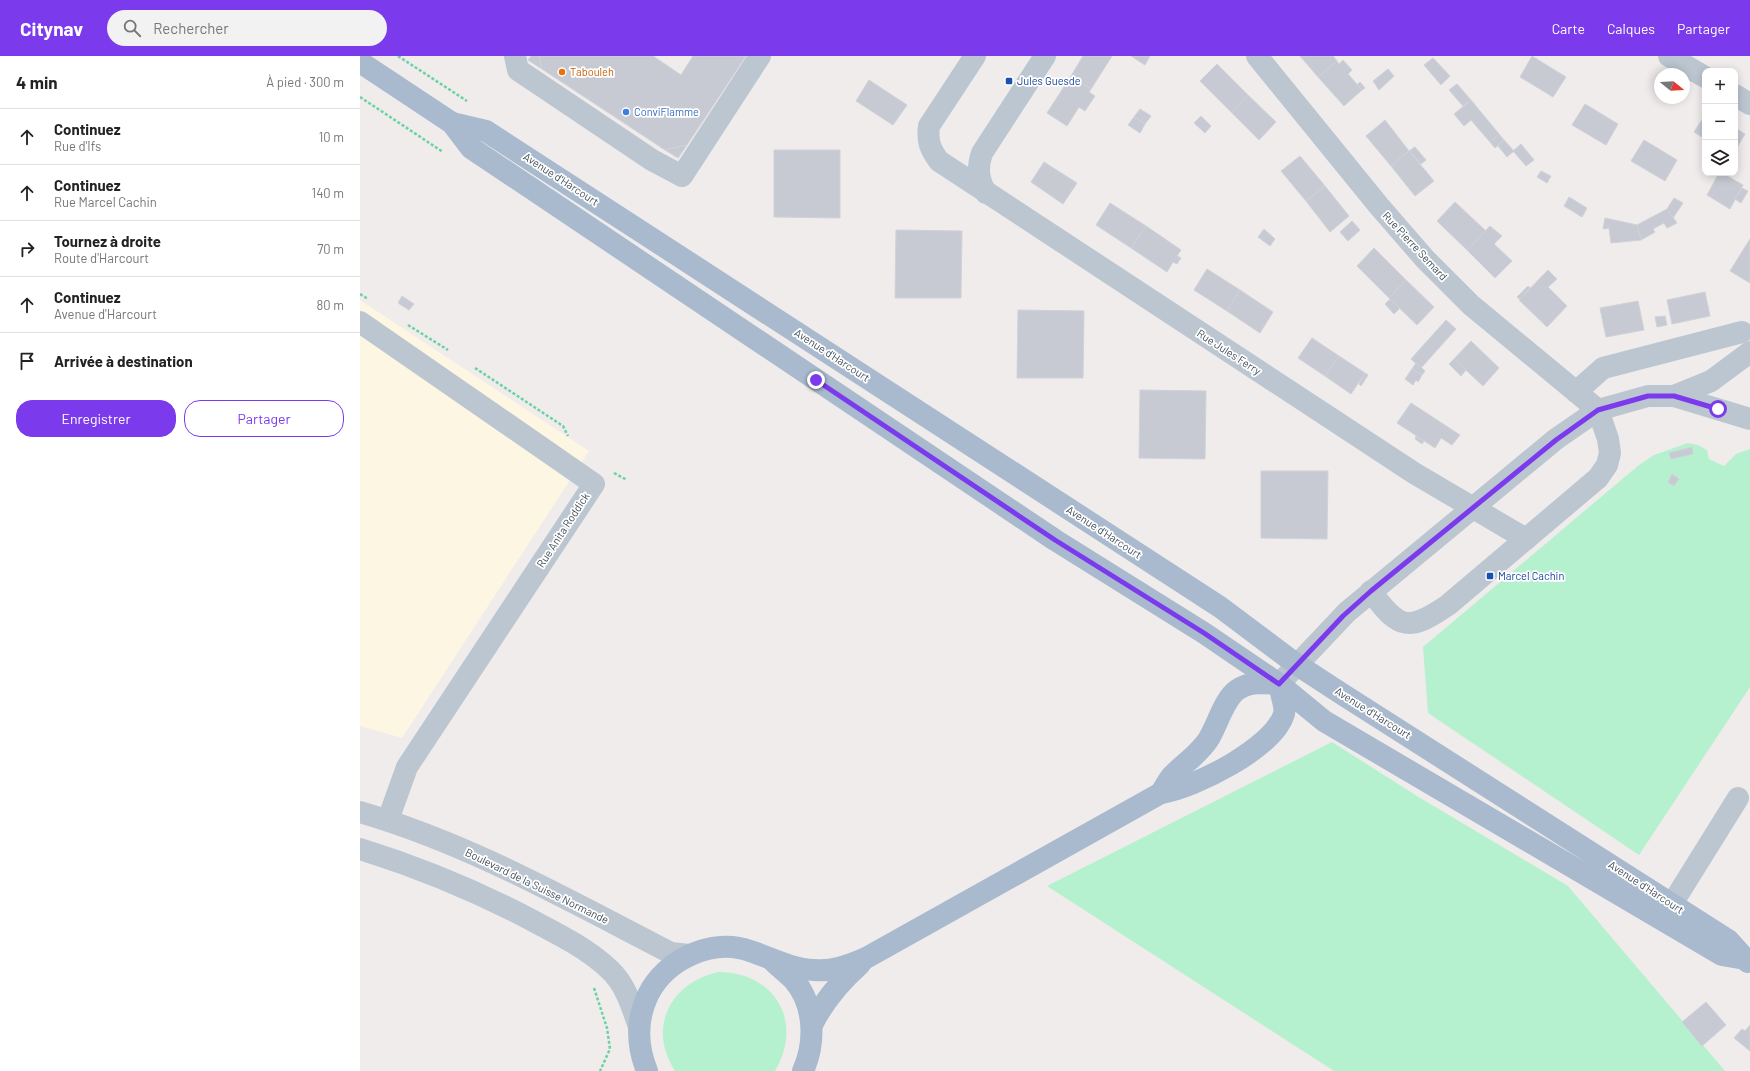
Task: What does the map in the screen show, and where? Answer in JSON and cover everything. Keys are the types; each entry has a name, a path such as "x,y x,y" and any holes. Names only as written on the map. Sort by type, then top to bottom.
{"main road":[{"name":"Avenue d'Harcourt","path":"360,62 452,123 472,148 1055,540 1204,633 1279,684 1324,721 1722,955 1747,961"},
{"name":"Avenue d'Harcourt","path":"452,123 486,131 1220,607 1296,664 1728,940 1747,961"},
{"path":"630,1071 639,1037 644,1003 655,983 669,968 689,955 715,947 735,948 750,950 772,960 802,968 825,970 837,969 866,958 1161,793 1175,791 1219,770 1252,751 1276,730 1284,713 1279,684 1255,683 1237,690 1224,707 1207,742 1189,762 1171,778 1161,793"},
{"path":"812,1025 826,999 842,980 866,958"},
{"path":"772,960 794,980 804,998 812,1025 812,1043 803,1071"},
{"path":"639,1037 647,1071"}],"street":[{"path":"515,56 518,70 652,160 682,176 760,56"},
{"name":"Rue Jules Ferry","path":"975,56 929,126 927,139 930,149 939,161 1414,473 1526,539"},
{"path":"986,193 980,183 977,171 982,153 1045,56"},
{"name":"Rue Pierre Semard","path":"1257,56 1378,206 1425,259 1471,305 1598,410"},
{"path":"1669,56 1702,75"},
{"path":"1738,97 1750,104"},
{"name":"Rue Anita Roddick","path":"360,322 594,484 407,768 388,820"},
{"path":"1576,392 1603,368 1742,332"},
{"path":"1674,396 1711,381 1750,352"},
{"path":"1279,684 1296,664 1343,616 1371,591 1556,440 1598,410 1648,396 1674,396 1750,420"},
{"path":"1371,591 1383,608 1395,619 1406,622 1416,623 1427,619 1448,605 1598,478 1607,465 1610,452 1608,439 1598,410"},
{"path":"1672,904 1738,798"},
{"name":"Boulevard de la Suisse Normande","path":"360,812 388,820 485,858 671,953 689,955"},
{"path":"360,849 388,858 511,909 583,949 616,977 627,994 639,1037"}],"path":[{"path":"475,368 563,426 568,438"},
{"path":"607,468 627,480"},
{"path":"597,983 594,988 606,1028 610,1049 600,1071"}],"shaded area":[{"path":"360,300 589,451 402,738 360,726"}],"green space":[{"path":"1688,443 1698,445 1707,450 1709,459 1724,466 1736,454 1750,449 1750,687 1639,855 1428,713 1423,647 1639,465 1654,455"},
{"path":"1332,742 1417,796 1568,886 1725,1071 1334,1071 1047,886"},
{"path":"718,972 738,974 755,981 769,990 779,1003 785,1018 786,1035 783,1053 775,1071 675,1071 667,1055 663,1039 664,1024 668,1010 676,997 687,986 701,978"}],"building":[{"path":"531,56 539,56 542,69 528,60"},
{"path":"539,56 653,56 681,75 693,56 746,56 687,145 665,150 542,69"},
{"path":"1083,56 1112,56 1091,89 1071,76"},
{"path":"1131,56 1150,56 1145,65"},
{"path":"1300,56 1333,56 1337,61 1318,77"},
{"path":"1532,56 1566,77 1553,97 1520,77"},
{"path":"1433,58 1450,76 1441,85 1424,65"},
{"path":"1343,60 1352,70 1348,74 1362,90 1344,106 1318,77 1337,61 1339,64"},
{"path":"1217,64 1248,95 1232,113 1200,81"},
{"path":"1388,69 1394,76 1379,90 1373,81"},
{"path":"1071,76 1091,89 1089,92 1095,96 1085,111 1079,107 1067,126 1047,113"},
{"path":"869,80 907,105 893,125 856,101"},
{"path":"1360,82 1365,88 1362,90 1357,85"},
{"path":"1457,84 1471,100 1463,106 1449,90"},
{"path":"1248,95 1276,122 1259,140 1232,113"},
{"path":"1471,100 1499,134 1490,142 1471,120 1464,126 1454,114"},
{"path":"1585,104 1618,124 1606,145 1572,125"},
{"path":"1140,109 1151,116 1145,124 1134,117"},
{"path":"1201,116 1211,126 1205,133 1194,123"},
{"path":"1134,117 1145,124 1140,133 1128,125"},
{"path":"1385,120 1409,151 1391,166 1366,136"},
{"path":"1702,120 1702,137 1694,132"},
{"path":"1738,130 1745,134 1738,146"},
{"path":"1499,134 1504,140 1495,148 1490,142"},
{"path":"1504,140 1514,151 1507,157 1498,146"},
{"path":"1644,140 1677,160 1665,181 1631,161"},
{"path":"1521,144 1534,160 1526,166 1513,151"},
{"path":"687,145 678,158 665,150"},
{"path":"1415,147 1426,160 1421,164 1409,151"},
{"path":"774,150 840,150 840,218 774,217"},
{"path":"1409,151 1434,181 1415,196 1391,166"},
{"path":"1300,156 1325,186 1306,201 1281,171"},
{"path":"1044,162 1077,183 1063,204 1031,182"},
{"path":"1541,171 1551,176 1547,183 1537,177"},
{"path":"1717,176 1727,176 1743,185 1730,209 1707,195"},
{"path":"1325,186 1349,216 1330,232 1306,201"},
{"path":"1742,188 1748,191 1741,203 1735,199"},
{"path":"1569,197 1587,208 1582,217 1564,206"},
{"path":"1674,198 1683,203 1673,218 1667,209"},
{"path":"1455,202 1486,231 1467,250 1437,221"},
{"path":"1110,203 1146,226 1131,248 1096,225"},
{"path":"1667,209 1677,223 1667,228 1664,223 1653,229 1655,232 1641,240 1637,225"},
{"path":"1605,218 1637,225 1641,240 1611,243 1609,228 1603,229"},
{"path":"1352,221 1360,230 1348,241 1340,232"},
{"path":"1146,226 1181,250 1177,256 1181,258 1177,264 1173,262 1167,272 1131,248"},
{"path":"1490,226 1502,236 1494,244 1512,261 1495,278 1467,250"},
{"path":"1264,229 1275,239 1270,246 1258,237"},
{"path":"896,230 962,231 961,298 895,298"},
{"path":"1750,239 1750,283 1730,271"},
{"path":"1374,248 1406,280 1389,298 1357,266"},
{"path":"1207,269 1240,290 1227,311 1194,290"},
{"path":"1548,270 1557,279 1548,287 1567,306 1547,327 1519,300"},
{"path":"1406,280 1434,307 1417,325 1389,298"},
{"path":"1528,286 1530,288 1520,299 1517,297"},
{"path":"1240,290 1273,312 1260,333 1227,311"},
{"path":"1705,292 1710,316 1672,324 1667,300"},
{"path":"402,296 414,304 409,310 398,303"},
{"path":"1390,299 1400,308 1394,314 1385,304"},
{"path":"1638,301 1644,330 1606,337 1600,308"},
{"path":"1018,310 1084,311 1083,378 1017,378"},
{"path":"1665,316 1667,325 1657,327 1655,317"},
{"path":"1446,320 1456,329 1421,368 1411,359"},
{"path":"1312,338 1339,356 1325,376 1298,358"},
{"path":"1471,341 1499,368 1483,386 1454,359"},
{"path":"1339,356 1365,373 1351,394 1325,376"},
{"path":"1454,359 1466,370 1461,376 1449,364"},
{"path":"1416,363 1425,371 1422,375 1412,369"},
{"path":"1412,369 1422,375 1418,382 1416,380 1413,385 1405,379"},
{"path":"1365,373 1368,375 1361,386 1359,384"},
{"path":"1140,390 1206,391 1205,459 1139,458"},
{"path":"1411,403 1460,435 1452,445 1441,438 1435,448 1397,423"},
{"path":"1416,436 1424,441 1422,444 1415,439"},
{"path":"1692,447 1693,454 1671,459 1669,453"},
{"path":"1261,471 1328,471 1327,539 1261,538"},
{"path":"1672,474 1679,479 1674,486 1668,482"},
{"path":"1706,1002 1726,1025 1702,1046 1682,1022"},
{"path":"1750,1025 1750,1051 1734,1038 1742,1029 1745,1031"}],"place":[{"name":"Tabouleh","path":"562,72"},
{"name":"Jules Guesde","path":"1009,81"},
{"name":"ConviFlamme","path":"626,112"},
{"name":"Marcel Cachin","path":"1490,576"}],"route":[{"path":"816,380 1055,540 1204,633 1279,684 1296,664 1343,616 1371,591 1556,440 1598,410 1648,396 1674,396 1718,409"}]}
